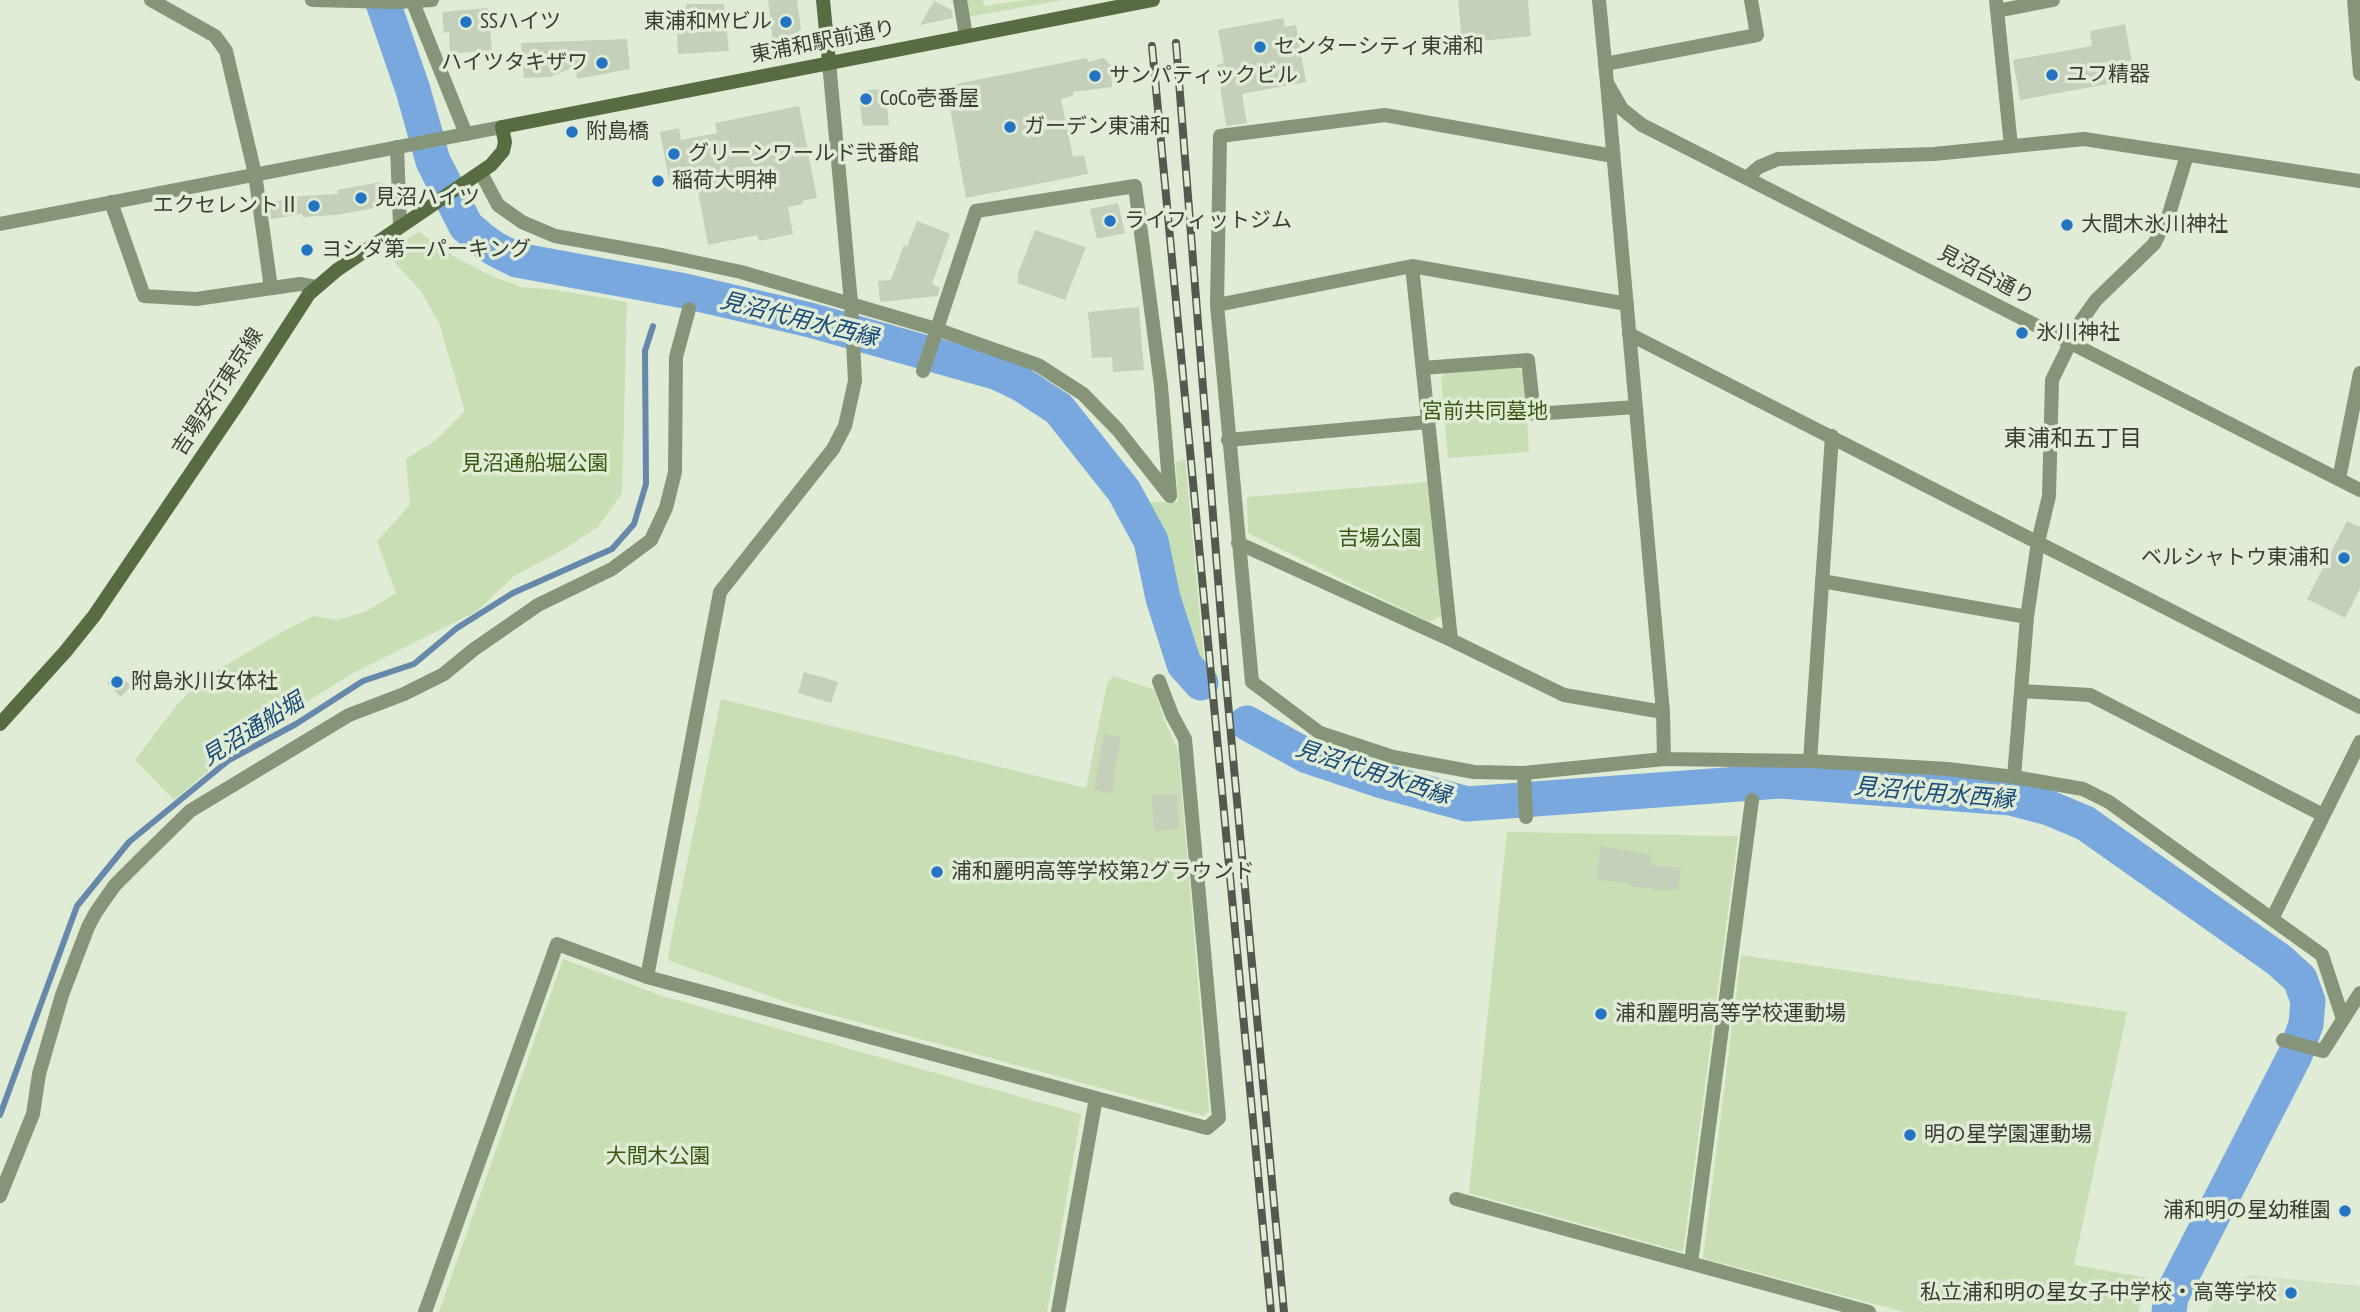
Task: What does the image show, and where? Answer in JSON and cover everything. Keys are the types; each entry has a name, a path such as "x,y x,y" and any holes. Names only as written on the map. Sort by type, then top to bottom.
{"main road":[{"path":"823,0 829,62"},
{"name":"東浦和駅前通り","path":"502,127 966,36 1112,4 1153,0"},
{"name":"吉場安行東京線","path":"0,724 94,616 309,294 400,226 475,177 503,151 505,142 502,127"}],"street":[{"path":"151,0 215,36 226,51 255,174 271,288"},
{"path":"312,0 432,0"},
{"path":"960,0 966,36"},
{"path":"1599,0 1663,712 1664,759"},
{"path":"1605,64 1757,35 1751,0"},
{"path":"2011,146 1997,6 2053,0"},
{"path":"2354,0 2360,74"},
{"path":"413,1 460,135"},
{"path":"647,977 720,592 833,449 845,426 851,404 855,382 851,303 829,62"},
{"name":"見沼台通り","path":"1607,83 1622,109 1642,125 2360,490"},
{"path":"1613,156 1385,115 1220,136 1217,305 1252,682 1320,733 1393,757 1474,772 1524,773 1664,759 1810,761 1948,769 2083,789 2109,802 2322,955 2343,1019"},
{"path":"0,224 502,127"},
{"path":"1746,178 1766,162 1778,159 1934,154 2084,139 2360,181"},
{"path":"400,226 402,146"},
{"path":"2014,777 2027,617 2038,542 2049,496 2052,380 2070,341 2096,300 2154,244 2169,214 2187,155"},
{"path":"475,177 498,205 522,222 555,236 741,272 936,329 1038,365 1083,394 1118,430 1170,496 1161,386 1135,186 976,211 936,329 923,371"},
{"path":"111,202 144,296 196,299 300,284 316,287"},
{"path":"1217,305 1412,266 1627,304"},
{"path":"1412,266 1451,640"},
{"path":"0,1196 33,1114 39,1074 58,1008 88,927 115,885 190,811 349,715 404,694 444,674 473,650 538,606 612,569 651,540 666,508 675,472 676,357 688,309"},
{"path":"1629,334 2360,707"},
{"path":"1423,368 1528,360 1534,414 1636,407"},
{"path":"2339,479 2360,373"},
{"path":"1228,440 1428,422"},
{"path":"1810,761 1832,436"},
{"path":"1238,543 1564,695 1663,712"},
{"path":"1822,580 2027,617"},
{"path":"425,1312 557,944 647,977 1207,1128 1219,1118 1185,738 1172,715 1159,681"},
{"path":"2021,691 2090,695 2323,815"},
{"path":"2272,919 2360,742"},
{"path":"1524,773 1526,817"},
{"path":"1691,1263 1752,800"},
{"path":"2283,1040 2323,1051 2360,993"},
{"path":"1058,1312 1096,1098"},
{"path":"1456,1199 1869,1312"}],"shaded area":[{"name":"私立浦和明の星女子中学校・高等学校","path":"2250,1275 2360,1286 2360,1312 2207,1312 2230,1282"}],"green space":[{"path":"965,0 983,0 984,6 1026,0 1063,0 968,17"},
{"name":"見沼通船堀公園","path":"419,232 453,256 491,276 521,287 627,302 622,493 598,527 514,576 477,611 351,674 242,742 174,800 135,760 177,705 201,680 314,616 337,620 365,612 396,593 377,541 410,505 406,459 435,441 465,411 439,323 421,291 385,252"},
{"name":"宮前共同墓地","path":"1517,367 1524,373 1529,452 1448,458 1441,379 1446,373"},
{"path":"1185,459 1204,661 1196,656 1184,620 1174,568 1148,502 1178,502 1176,462"},
{"name":"吉場公園","path":"1428,482 1441,616 1429,622 1248,533 1247,497"},
{"name":"浦和麗明高等学校第2グラウンド","path":"1113,676 1155,690 1165,722 1178,750 1209,1111 1204,1116 795,1005 670,961 668,955 721,699 1086,788 1107,684"},
{"name":"浦和麗明高等学校運動場","path":"1507,832 1738,836 1683,1252 1469,1193"},
{"name":"明の星学園運動場","path":"1741,955 2127,1012 2074,1265 2148,1278 2138,1312 1904,1312 1703,1258"},
{"name":"大間木公園","path":"563,959 662,996 1081,1114 1047,1312 439,1312"}],"building":[{"name":"東浦和MYビル","path":"768,0 797,0 801,29 792,40 773,42"},
{"path":"1458,0 1528,0 1531,36 1462,43"},
{"path":"934,1 952,10 953,18 920,25"},
{"path":"686,4 724,4 729,51 678,54 676,10 686,9"},
{"name":"SSハイツ","path":"488,8 492,50 450,54 449,32 444,33 442,12"},
{"name":"センターシティ東浦和","path":"1283,18 1285,27 1296,25 1306,82 1242,94 1247,123 1226,126 1217,65 1224,63 1218,30"},
{"path":"2125,24 2135,79 2020,100 2013,60 2092,46 2090,31"},
{"path":"627,39 630,69 577,79 576,66 550,77 524,78 521,43"},
{"name":"ガーデン東浦和","path":"1087,58 1088,62 1104,58 1111,65 1112,87 1073,92 1074,95 1061,99 1073,157 1084,155 1088,174 966,198 946,86"},
{"path":"885,89 889,125 863,126 859,99 867,90"},
{"path":"799,106 817,198 788,207 793,234 759,241 757,235 708,245 695,175 669,180 660,132 679,128 681,140 717,133 715,123"},
{"path":"381,182 385,206 336,215 303,217 302,214 271,219 269,203 301,196 338,194 337,190"},
{"path":"1118,203 1125,233 1097,239 1090,209"},
{"path":"917,221 950,234 932,284 940,288 938,296 880,302 878,281 891,280 904,245 907,247"},
{"path":"1035,230 1086,247 1065,300 1017,283 1017,276"},
{"path":"1139,307 1144,370 1113,372 1112,357 1092,358 1088,312"},
{"name":"ベルシャトウ東浦和","path":"2347,521 2360,527 2360,589 2345,618 2307,599"},
{"path":"804,672 838,682 831,703 798,693"},
{"path":"117,673 131,686 121,697 107,683"},
{"path":"1104,734 1121,737 1112,794 1094,789"},
{"path":"1177,794 1179,829 1154,831 1152,795"},
{"path":"1600,846 1652,855 1651,865 1681,868 1678,890 1653,890 1627,886 1628,883 1597,880"}],"waterway":[{"name":"見沼代用水西縁","path":"382,0 413,90 433,161 466,226 481,239 517,260 685,291 810,320 998,373 1021,384 1059,409 1124,491 1151,541 1163,598 1184,664 1201,683"},
{"name":"見沼通船堀","path":"0,1115 77,906 129,842 229,760 296,724 363,681 414,664 457,628 513,593 612,549 634,524 646,484 645,351 653,326"},
{"name":"見沼代用水西縁","path":"1247,723 1307,756 1379,780 1467,804 1780,781 2011,798 2049,808 2085,823 2279,960 2300,979 2308,1001 2306,1024 2295,1055 2171,1297 2169,1312"}],"railway":[{"path":"1176,43 1226,681 1284,1312"},
{"path":"1152,46 1271,1312"}],"place":[{"name":"SSハイツ","path":"466,22"},
{"name":"東浦和MYビル","path":"786,22"},
{"name":"センターシティ東浦和","path":"1260,47"},
{"name":"ハイツタキザワ","path":"602,63"},
{"name":"ユフ精器","path":"2052,75"},
{"name":"サンパティックビル","path":"1095,76"},
{"name":"CoCo壱番屋","path":"866,99"},
{"name":"ガーデン東浦和","path":"1010,127"},
{"name":"附島橋","path":"572,132"},
{"name":"グリーンワールド弐番館","path":"674,154"},
{"name":"稲荷大明神","path":"658,181"},
{"name":"見沼ハイツ","path":"361,198"},
{"name":"エクセレントⅡ","path":"314,206"},
{"name":"ライフィットジム","path":"1110,221"},
{"name":"大間木氷川神社","path":"2067,225"},
{"name":"ヨシダ第一パーキング","path":"307,250"},
{"name":"氷川神社","path":"2022,333"},
{"name":"ベルシャトウ東浦和","path":"2344,558"},
{"name":"附島氷川女体社","path":"117,682"},
{"name":"浦和麗明高等学校第2グラウンド","path":"937,872"},
{"name":"浦和麗明高等学校運動場","path":"1601,1014"},
{"name":"明の星学園運動場","path":"1910,1135"},
{"name":"浦和明の星幼稚園","path":"2345,1211"},
{"name":"私立浦和明の星女子中学校・高等学校","path":"2291,1293"}],"district":[{"name":"東浦和五丁目","path":"2073,439"}]}
